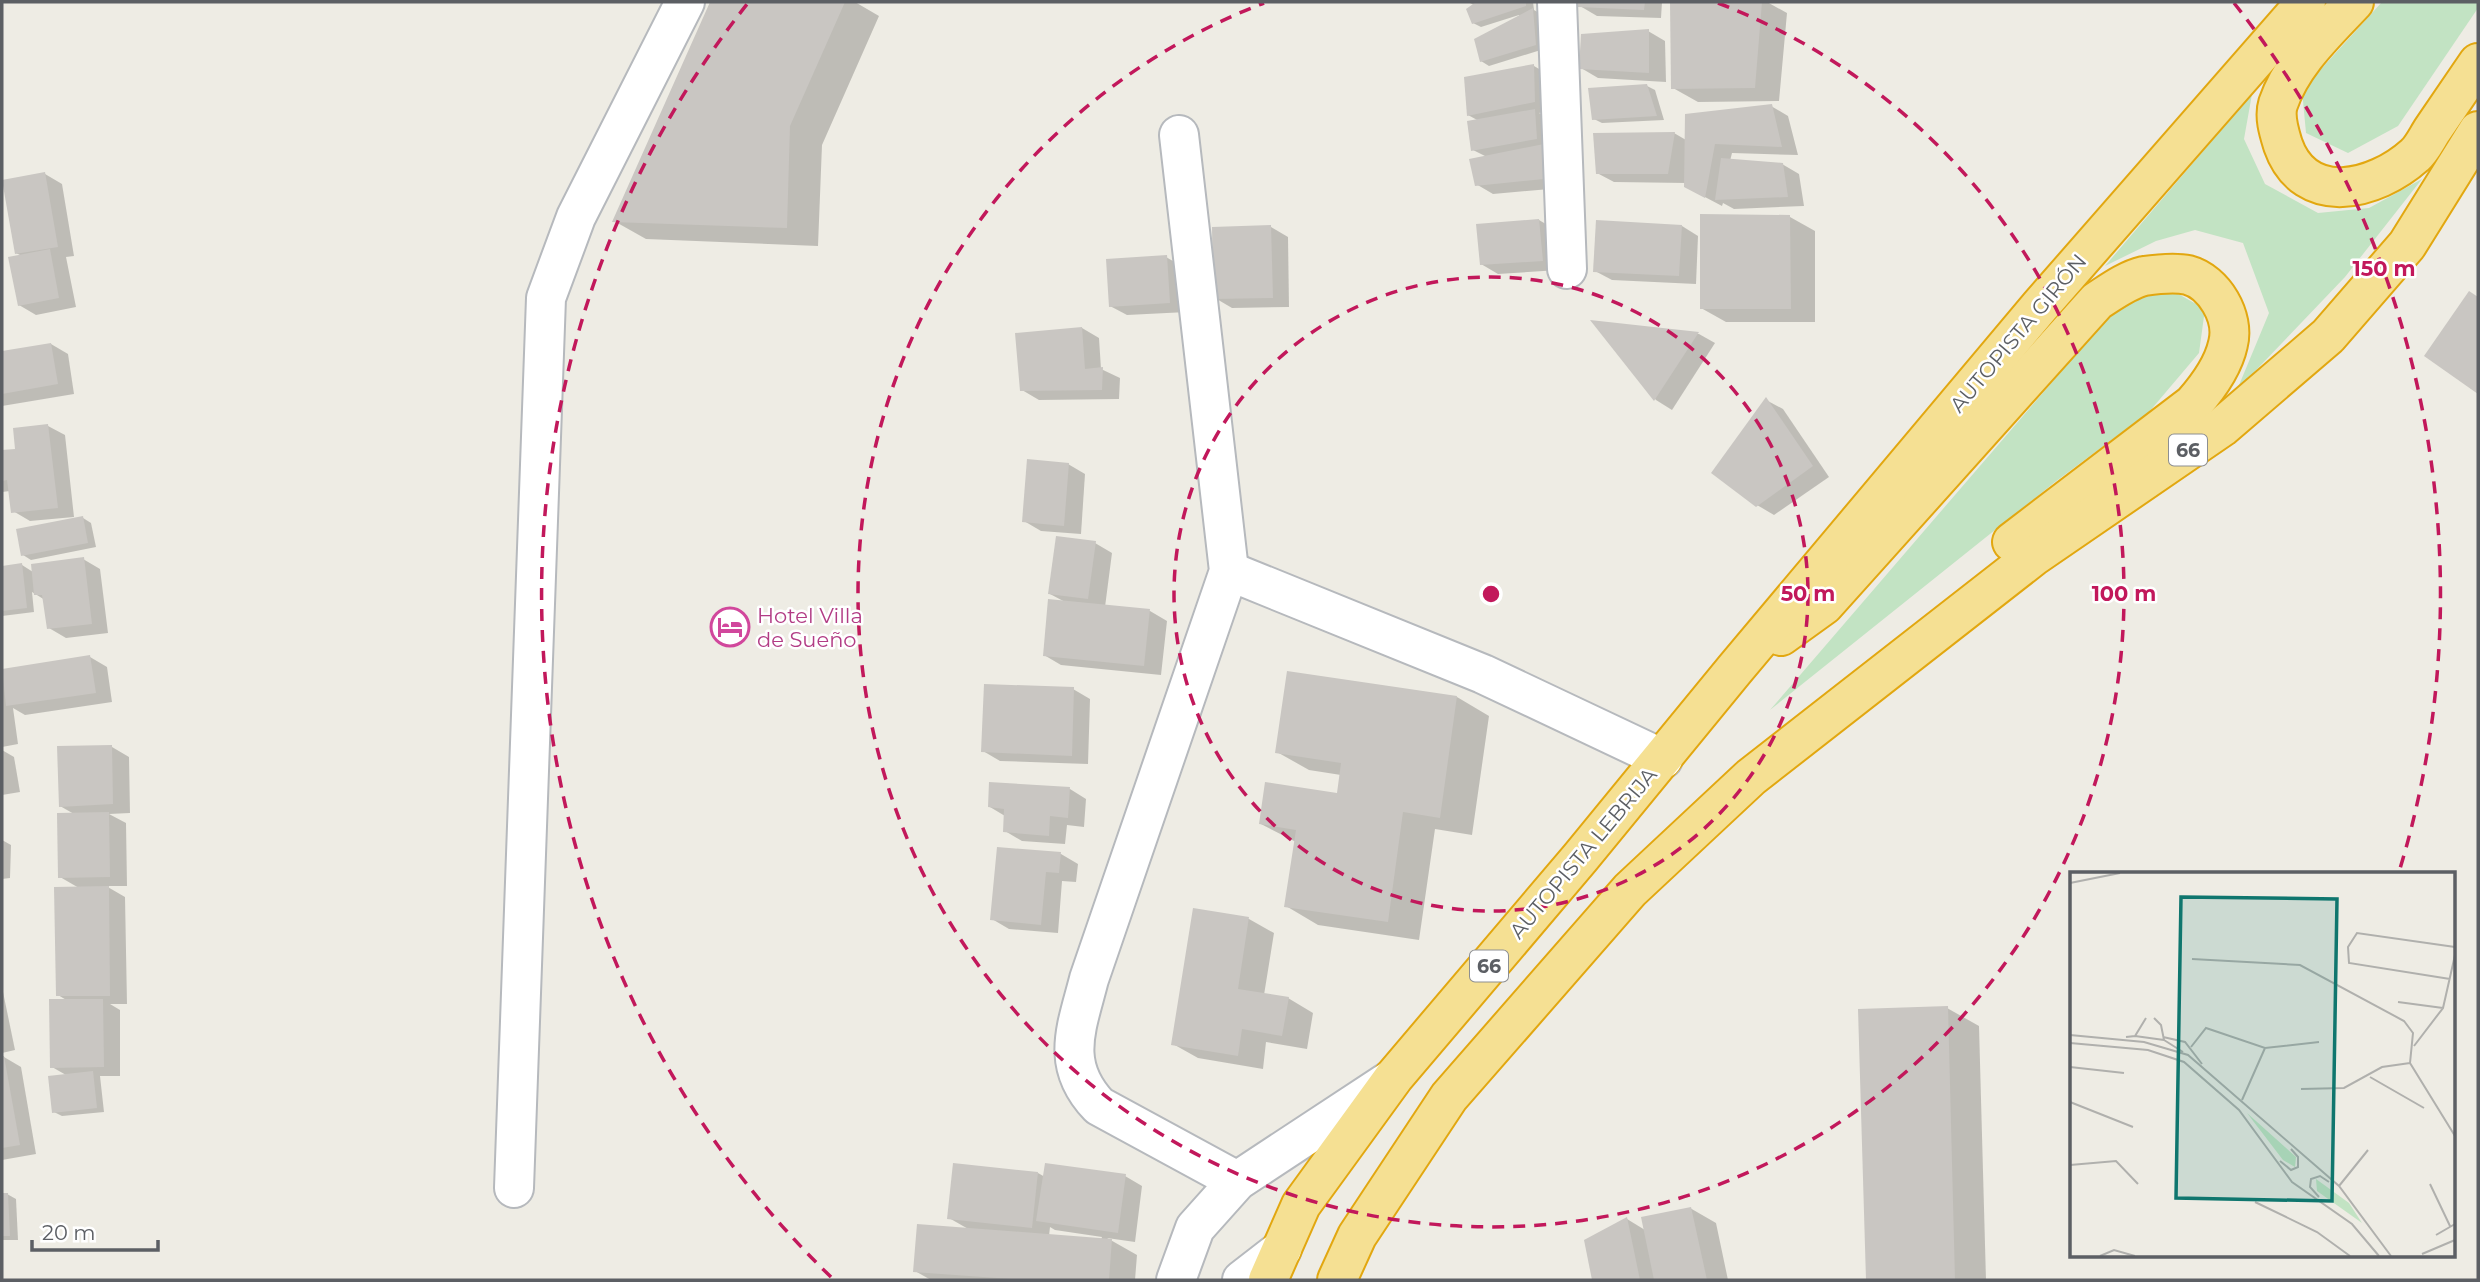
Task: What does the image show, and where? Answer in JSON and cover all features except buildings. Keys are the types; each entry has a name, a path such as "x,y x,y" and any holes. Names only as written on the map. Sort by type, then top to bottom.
{"highway":[{"name":"AUTOPISTA GIRÓN","path":"1735,668 2040,306 2306,2"},
{"path":"2354,2 2299,62 2277,106 2277,127 2288,159 2302,175 2330,189 2366,185 2392,172 2416,154 2478,63"},
{"name":"66","path":"1337,1280 1357,1236 1449,1097 1630,890 1751,777 2034,556 2222,427 2328,336 2407,245 2478,131"},
{"path":"1735,668 1824,606 2096,301 2121,285 2142,277 2179,274 2188,275 2204,283 2224,309 2229,342 2208,387 2193,404 1889,636 1838,709"},
{"name":"AUTOPISTA LEBRIJA","path":"1275,1265 1301,1205 1394,1077 1663,759 1735,668"}],"street":[{"path":"514,1188 546,298 576,217 685,2"},
{"path":"1557,2 1567,269"},
{"path":"1179,135 1229,571 1089,979 1074,1043 1074,1062 1088,1094 1099,1106 1237,1181"},
{"path":"1229,571 1483,674 1663,759"},
{"path":"1176,1280 1195,1228 1237,1181 1394,1077"},
{"path":"1242,1280 1275,1265"}],"green space":[{"path":"2382,2 2478,2 2478,8 2398,126 2348,153 2306,133 2302,90"},
{"path":"2252,94 2244,139 2265,184 2318,213 2369,208 2422,179 2345,277 2237,390 2269,313 2243,243 2195,230 2156,241 2105,266"},
{"path":"2173,291 2205,309 2199,353 2149,412 2055,482 1770,710 2121,302"}],"place":[{"name":"Hotel Villa de Sueño","path":"730,627"}]}
